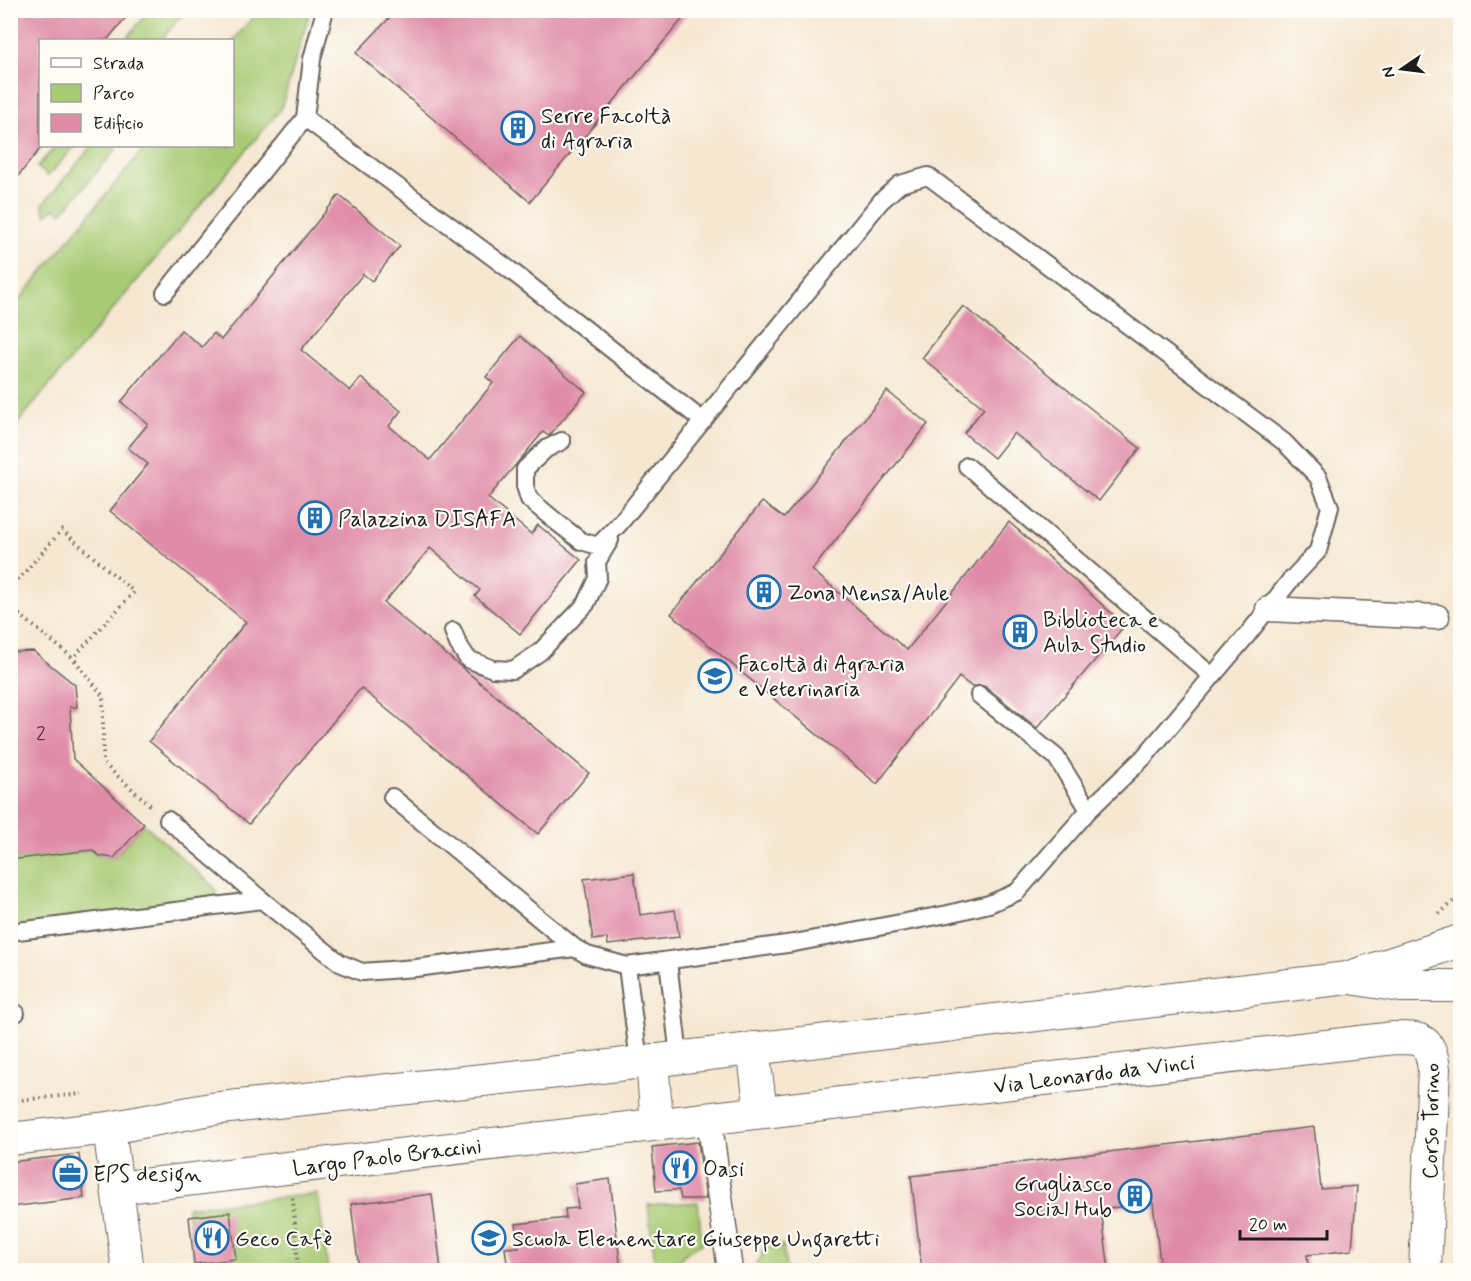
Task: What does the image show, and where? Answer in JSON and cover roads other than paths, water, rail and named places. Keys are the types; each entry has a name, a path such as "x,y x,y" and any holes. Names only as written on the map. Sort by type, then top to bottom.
{"street":[{"path":"1268,609 1437,617"},
{"path":"10,1139 109,1128 211,1110 657,1060 1347,978 1461,941"},
{"path":"1347,978 1401,986 1461,986"},
{"name":"Via Leonardo da Vinci","path":"761,1112 1394,1038 1416,1038 1426,1044"},
{"name":"Corso Torino","path":"1425,1270 1434,1068 1432,1055 1426,1044"},
{"path":"753,1048 761,1112"},
{"path":"657,1060 657,1124"},
{"name":"Largo Paolo Braccini","path":"117,1188 761,1112"},
{"path":"709,1118 730,1270"},
{"path":"109,1128 128,1270"}],"lane":[{"path":"165,293 305,118 312,59 326,10"},
{"path":"305,118 510,270 703,421"},
{"path":"392,797 575,948 587,955 627,966 794,943 989,904 1017,892 1089,810 1144,757 1318,550 1330,507 1318,477 1284,442 928,176 900,184 881,201 620,523 598,546 581,541 529,499 525,486 525,469 546,449 562,441"},
{"path":"967,466 1212,676"},
{"path":"453,632 468,659 493,669 513,670 540,652 586,604 598,578 597,562 620,523"},
{"path":"979,695 1056,757 1089,810"},
{"path":"168,820 261,900 340,963 362,972 416,968 575,948"},
{"path":"10,932 261,900"},
{"path":"657,1060 668,961"},
{"path":"627,966 657,1060"}],"place":[{"name":"Serre Facoltà di Agraria","path":"518,128"},
{"name":"Palazzina DISAFA","path":"315,518"},
{"name":"Zona Mensa/Aule","path":"764,592"},
{"name":"Biblioteca e Aula Studio","path":"1020,632"},
{"name":"Facoltà di Agraria e Veterinaria","path":"715,676"},
{"name":"Oasi","path":"680,1168"},
{"name":"EPS design","path":"70,1173"},
{"name":"Grugliasco Social Hub","path":"1135,1196"},
{"name":"Geco Cafè","path":"212,1238"},
{"name":"Scuola Elementare Giuseppe Ungaretti","path":"489,1238"}]}
